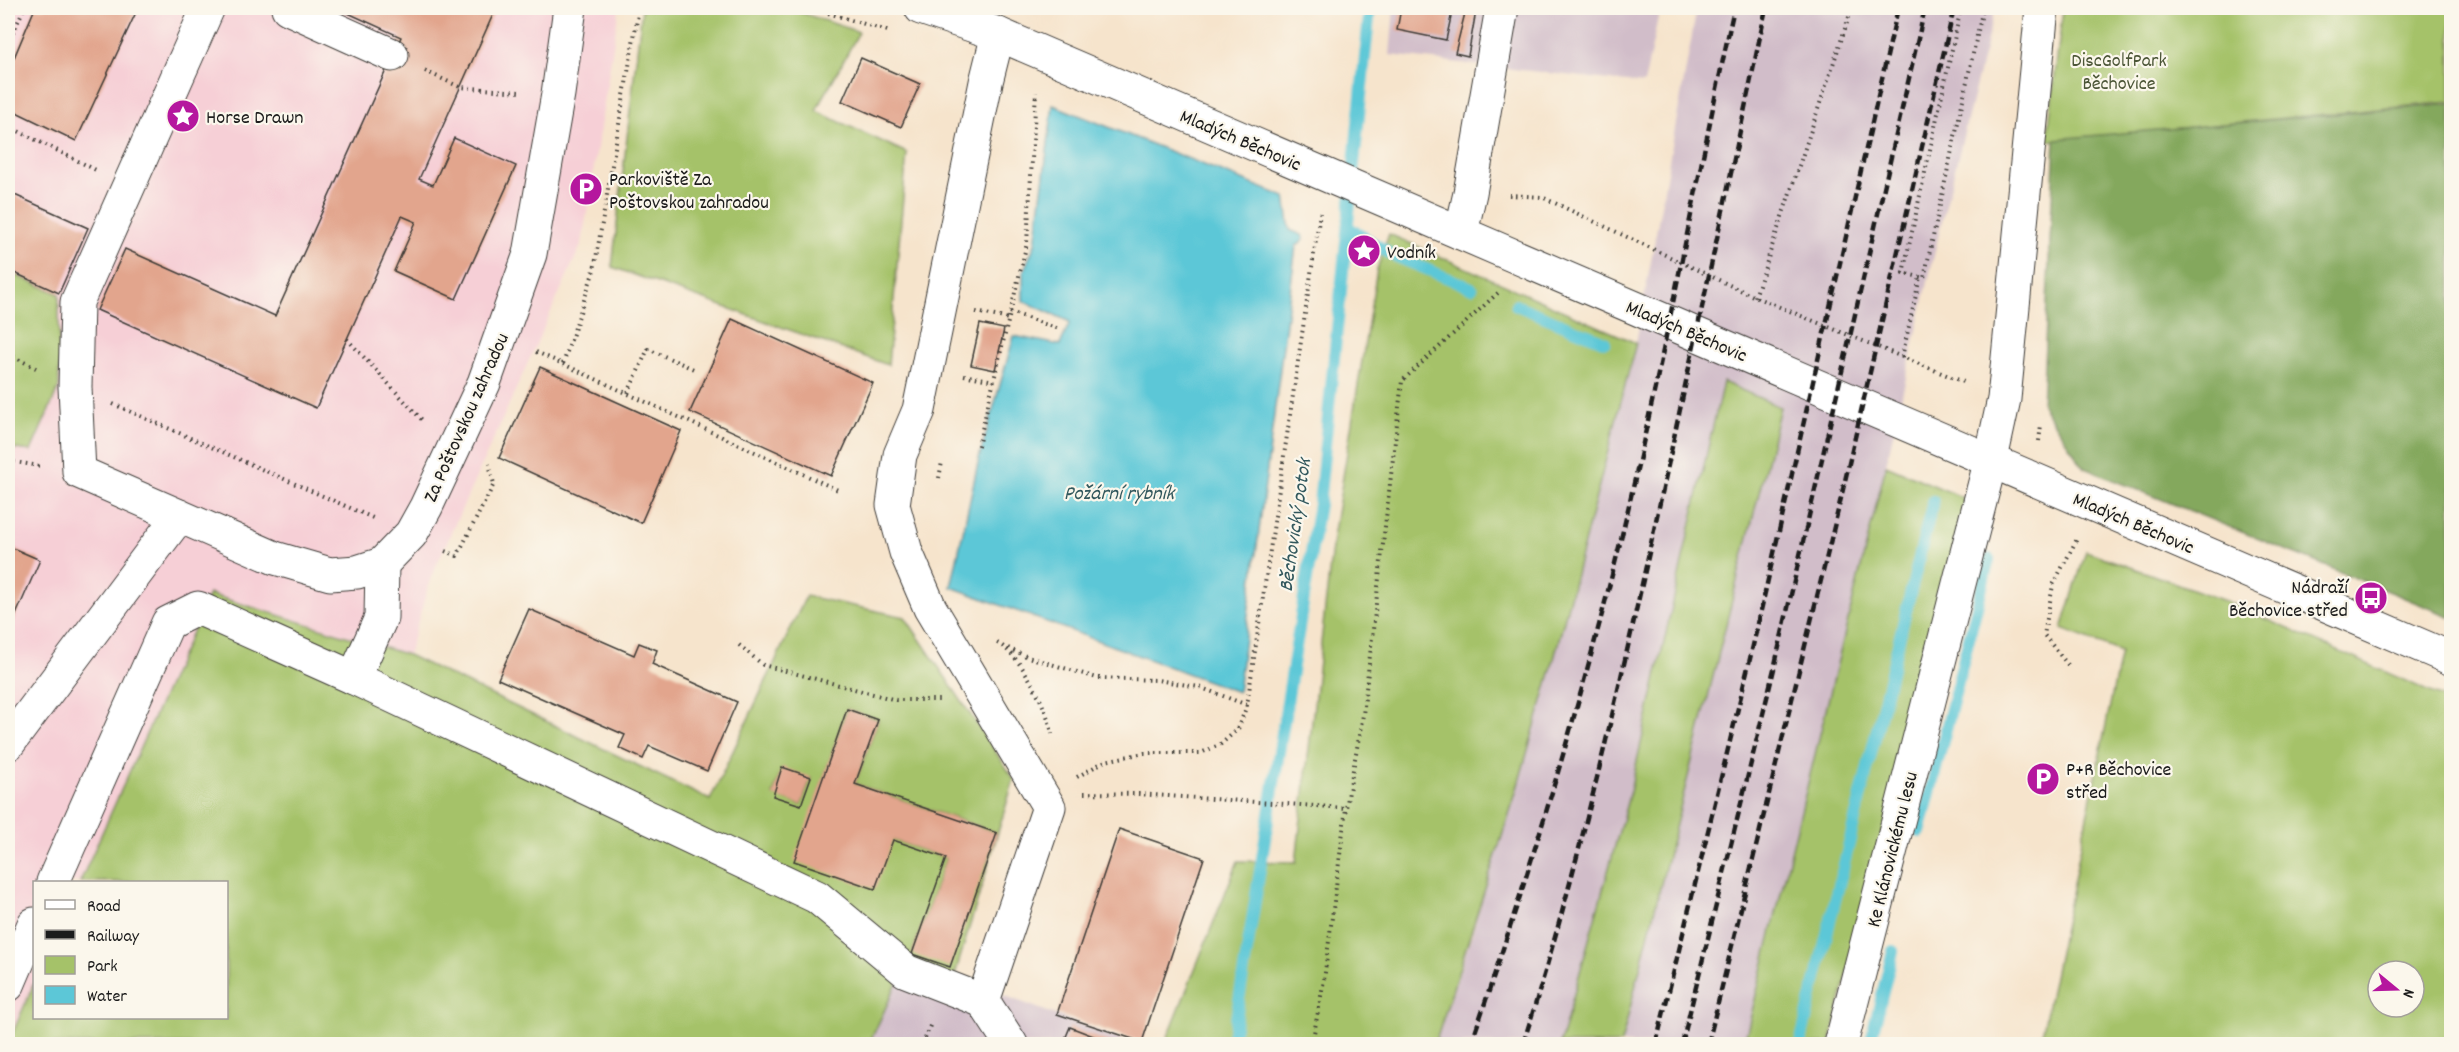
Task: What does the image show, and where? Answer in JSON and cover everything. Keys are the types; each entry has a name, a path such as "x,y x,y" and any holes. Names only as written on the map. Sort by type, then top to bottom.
{"street":[{"path":"75,387 76,302 208,8"},
{"path":"288,8 392,55"},
{"name":"Za Poštovskou zahradou","path":"75,387 79,472 275,558 330,574 357,572 382,564 411,534 426,507 484,384 530,254 558,94 570,8"},
{"name":"Mladých Běchovic","path":"921,8 998,34 1326,190 1388,201 2451,659"},
{"path":"1461,233 1502,8"},
{"name":"Ke Klánovickému lesu","path":"1841,1044 1942,653 2004,399 2042,8"},
{"path":"983,1001 1049,807 930,608 906,552 893,505 900,455 919,410 998,34"},
{"path":"8,744 179,516"},
{"path":"354,678 381,618 382,564"},
{"path":"53,881 168,623 198,608 354,678 816,897 906,971 983,1001 1011,1044"},
{"path":"9,979 33,926"}],"path":[{"path":"8,44 24,8"},
{"path":"563,364 594,270 639,8"},
{"path":"1755,297 1852,8"},
{"path":"1961,8 1903,273 1924,278 1983,8"},
{"path":"8,24 10,21 16,24"},
{"path":"392,55 460,87 558,94"},
{"path":"978,446 1027,243 1036,89"},
{"path":"8,126 128,186"},
{"path":"1049,807 1074,778 1105,761 1144,753 1201,753 1221,744 1238,729 1247,705 1326,190"},
{"path":"1542,197 1755,297 2004,399"},
{"path":"1902,357 1920,277"},
{"path":"1312,1044 1324,980 1347,808 1363,715 1402,381 1483,306"},
{"path":"973,312 1009,319"},
{"path":"1010,312 1059,329"},
{"path":"347,339 427,425"},
{"path":"628,393 648,349 696,370"},
{"path":"531,350 838,490"},
{"path":"8,354 75,387 457,556 494,484 487,455"},
{"path":"960,375 994,381"},
{"path":"936,489 943,455"},
{"path":"2068,665 2044,635 2053,585 2079,535"},
{"path":"987,638 1028,657 1097,678 1157,680 1199,687 1247,705"},
{"path":"739,645 763,665 896,700 943,700"},
{"path":"1006,647 1039,695 1049,717 1054,743"},
{"path":"1049,807 1076,793 1095,791 1347,808"}],"shaded area":[{"path":"8,8 619,8 582,243 431,577 408,655 209,594 80,881 33,881 33,985 8,1043 8,448 31,451 59,294 8,272"},
{"path":"1394,8 1660,8 1644,84 1390,55"},
{"path":"1697,8 1995,8 1744,1044 1621,1044 1780,408 1723,382 1630,792 1560,1044 1435,1044 1472,934 1554,659 1636,343"},
{"path":"907,960 1003,995 1132,1044 869,1044"}],"green space":[{"path":"642,8 787,8 859,32 816,111 907,153 888,365 612,267"},
{"name":"DiscGolfPark Běchovice","path":"2063,8 2451,8 2451,102 2047,141"},
{"path":"2451,104 2451,617 2084,468 2042,405 2055,139"},
{"path":"1389,234 1636,343 1554,659 1514,799 1435,1044 1165,1044 1238,861 1296,862 1333,538 1377,269"},
{"path":"8,272 59,294 59,387 31,451 8,448"},
{"path":"1723,382 1780,407 1771,445 1621,1044 1560,1044 1630,792"},
{"path":"1886,465 1966,499 1830,1044 1744,1044"},
{"path":"2086,551 2228,602 2451,701 2451,1044 2040,1044 2121,652 2062,629"},
{"path":"209,594 408,655 710,800 806,596 905,617 1014,779 954,978 907,961 869,1044 8,1044 33,985 33,1019 228,1019 228,881 80,881","holes":["847,709 878,720 855,784 997,833 912,954 946,858 812,812","782,768 811,778 801,805 773,795"]}],"water":[{"name":"Požární rybník","path":"1053,105 1285,197 1290,230 1302,235 1304,239 1296,246 1238,692 951,587 979,458 1014,336 1060,345 1070,322 1023,301 1023,272 1035,244"}],"building":[{"path":"35,8 138,8 76,141 8,108 8,72"},
{"path":"337,8 496,8 419,179 433,185 454,138 516,166 456,299 394,271 416,222 402,216 316,408 97,310 125,249 275,316 401,37"},
{"path":"1401,8 1453,8 1446,40 1397,30"},
{"path":"1466,9 1476,11 1468,56 1455,53"},
{"path":"861,58 920,84 901,127 842,101"},
{"path":"8,192 88,228 59,293 8,270"},
{"path":"732,319 873,383 831,476 690,412"},
{"path":"980,324 1004,329 995,370 971,365"},
{"path":"540,367 681,431 641,523 499,458"},
{"path":"8,546 40,560 8,633"},
{"path":"529,609 634,655 639,643 657,650 652,664 737,702 707,771 649,746 643,759 619,748 625,735 498,679"},
{"path":"847,709 878,720 855,784 997,833 950,967 912,954 946,858 893,840 875,889 794,861"},
{"path":"782,767 811,777 801,805 773,796"},
{"path":"1119,829 1204,858 1142,1042 1057,1014"},
{"path":"1070,1027 1114,1044 1063,1044"}],"waterway":[{"name":"Běchovický potok","path":"1232,1044 1319,504 1370,8"},
{"path":"1348,227 1392,255 1472,288"},
{"path":"1516,305 1605,342"},
{"path":"1800,1044 1933,501"},
{"path":"1920,832 1989,559"},
{"path":"1870,1044 1893,951"}],"railway":[{"path":"1471,1044 1552,793 1605,603 1651,407 1734,8"},
{"path":"1523,1044 1564,906 1617,696 1766,8"},
{"path":"1656,1044 1749,663 1898,8"},
{"path":"1682,1044 1774,669 1925,8"},
{"path":"1708,1044 1841,498 1954,8"}],"place":[{"name":"Horse Drawn","path":"183,116"},
{"name":"Parkoviště Za Poštovskou zahradou","path":"586,189"},
{"name":"Vodník","path":"1364,251"},
{"name":"Nádraží Běchovice střed","path":"2371,598"},
{"name":"P+R Běchovice střed","path":"2043,779"}]}
